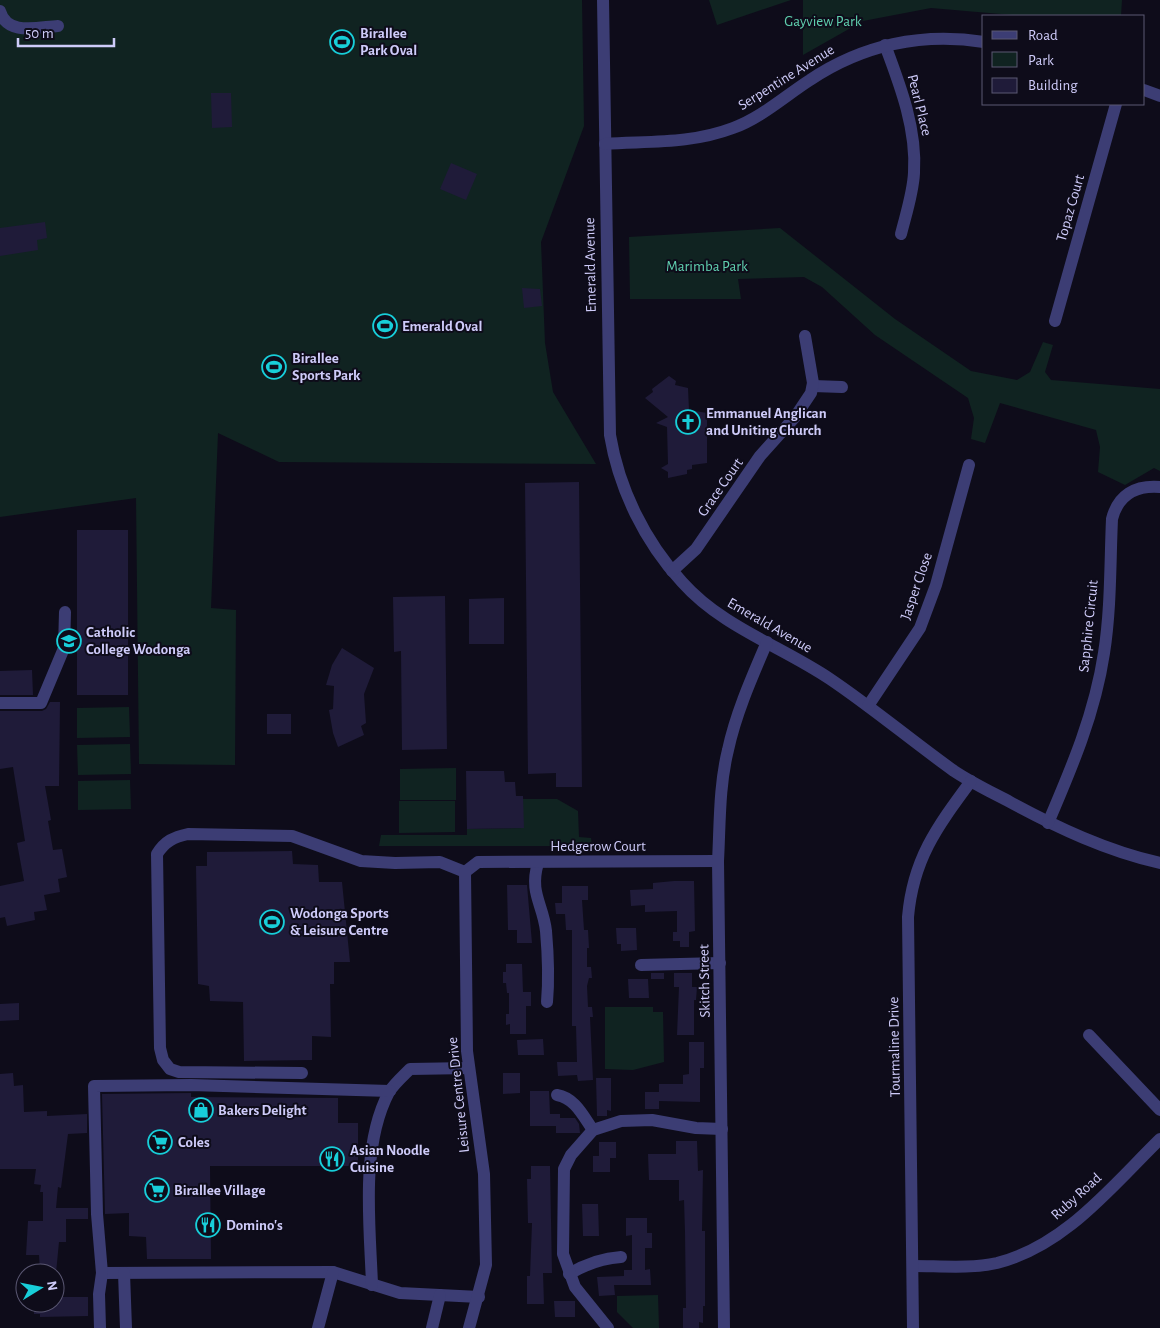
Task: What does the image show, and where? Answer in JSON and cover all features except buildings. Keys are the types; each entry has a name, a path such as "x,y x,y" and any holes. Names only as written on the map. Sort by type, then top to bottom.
{"street":[{"name":"Emerald Avenue","path":"603,0 609,419 612,445 622,482 634,510 660,556 698,598 724,619 828,678 971,781 1048,823 1136,858 1160,863"},
{"path":"0,11 8,25 16,28 58,26"},
{"name":"Serpentine Avenue","path":"605,144 681,141 734,128 777,104 829,68 886,45 947,38 982,42"},
{"name":"Pearl Place","path":"886,45 910,124 915,160 914,176 900,234"},
{"path":"1145,90 1160,96"},
{"name":"Topaz Court","path":"1055,320 1116,105"},
{"path":"805,336 813,386 842,387"},
{"name":"Grace Court","path":"672,571 696,549 760,456 796,417 811,393 813,386"},
{"name":"Jasper Close","path":"868,706 920,628 936,585 969,465"},
{"name":"Sapphire Circuit","path":"1048,823 1081,744 1095,697 1104,651 1114,509 1121,499 1132,490 1160,487"},
{"path":"0,703 41,703 64,648 65,612"},
{"name":"Skitch Street","path":"724,1328 718,861 722,788 728,750 746,691 767,642"},
{"name":"Tourmaline Drive","path":"913,1328 908,917 910,891 918,866 929,842 971,781"},
{"path":"302,1073 179,1072 170,1070 163,1060 160,1048 158,854 163,845 173,838 188,834 292,836 361,860 394,863 440,862 465,872"},
{"name":"Hedgerow Court","path":"465,872 478,862 718,861"},
{"path":"538,863 534,876 537,901 546,930 549,979 547,1002"},
{"name":"Leisure Centre Drive","path":"465,872 469,1068 484,1174 486,1265 479,1297 469,1328"},
{"path":"641,965 720,963"},
{"path":"1089,1036 1160,1110"},
{"path":"372,1285 369,1188 371,1154 390,1091 410,1069 469,1068"},
{"path":"100,1328 99,1294 102,1273 97,1214 94,1086 191,1085 390,1091"},
{"path":"557,1095 567,1097 574,1103 593,1130"},
{"path":"608,1328 575,1287 563,1254 564,1169 575,1149 593,1130 621,1120 652,1120 696,1128 722,1129"},
{"name":"Ruby Road","path":"913,1266 972,1266 996,1263 1020,1255 1067,1228 1160,1139"},
{"path":"569,1274 584,1265 608,1258 621,1258"},
{"path":"102,1273 332,1272 400,1293 479,1297"},
{"path":"318,1328 332,1272"},
{"path":"124,1273 126,1328"},
{"path":"432,1328 440,1295"}],"green space":[{"name":"Birallee Sports Park","path":"0,0 582,0 584,126 541,242 545,343 553,392 596,464 279,462 218,433 211,608 236,610 235,765 139,764 136,498 0,517"},
{"name":"Gayview Park","path":"709,0 791,0 717,25"},
{"name":"Gayview Park","path":"803,0 1122,0 1121,15 1012,15 931,8 863,21 803,55"},
{"name":"Marimba Park","path":"780,228 895,319 971,371 1017,380 1030,372 1043,342 1053,345 1045,372 1051,380 1160,389 1160,471 1154,468 1125,485 1098,472 1100,447 1096,430 1000,403 985,443 971,439 974,418 968,398 875,335 822,287 804,277 738,279 741,299 630,299 629,237"},
{"path":"129,707 130,737 77,738 77,708"},
{"path":"130,744 131,774 78,775 77,745"},
{"path":"456,768 456,800 400,800 400,769"},
{"path":"130,780 131,809 78,810 78,781"},
{"path":"523,799 557,799 578,811 579,837 591,838 592,846 379,846 381,835 467,835 467,829 523,828"},
{"path":"399,801 455,801 455,832 399,833"},
{"path":"605,1007 653,1007 653,1012 663,1012 664,1062 633,1070 605,1069"},
{"path":"658,1295 659,1328 633,1328 617,1312 617,1296"}],"place":[{"name":"Birallee Park Oval","path":"342,42"},
{"name":"Emerald Oval","path":"385,326"},
{"name":"Birallee Sports Park","path":"274,367"},
{"name":"Emmanuel Anglican and Uniting Church","path":"688,422"},
{"name":"Catholic College Wodonga","path":"69,641"},
{"name":"Wodonga Sports & Leisure Centre","path":"272,922"},
{"name":"Bakers Delight","path":"201,1110"},
{"name":"Coles","path":"160,1142"},
{"name":"Asian Noodle Cuisine","path":"332,1159"},
{"name":"Birallee Village","path":"157,1190"},
{"name":"Domino's","path":"208,1225"}]}
